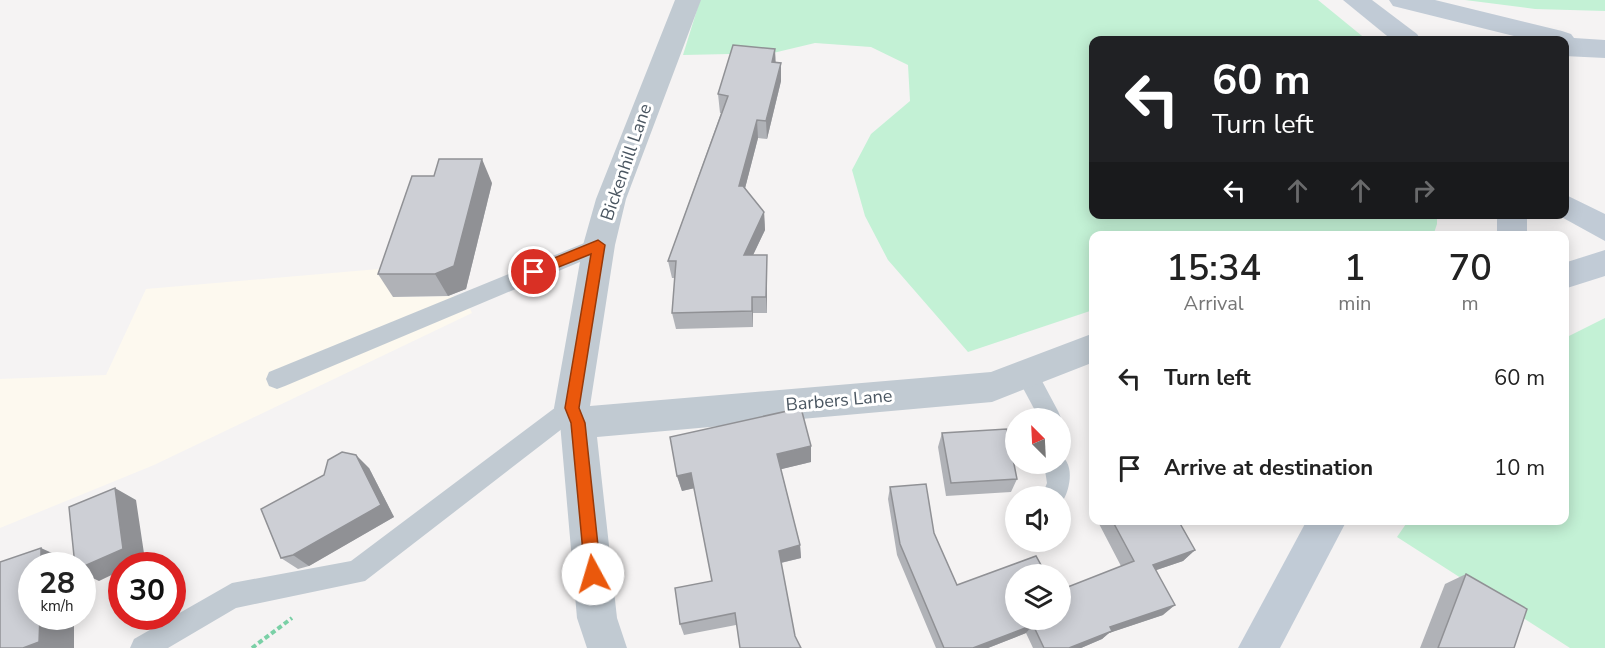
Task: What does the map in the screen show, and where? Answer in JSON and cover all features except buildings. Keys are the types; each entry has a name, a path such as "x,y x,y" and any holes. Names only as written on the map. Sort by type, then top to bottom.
{"main road":[{"path":"1356,0 1403,36"},
{"path":"1402,0 1541,36"},
{"path":"1569,208 1605,229"},
{"path":"1569,274 1605,263"},
{"path":"1258,648 1325,525"}],"street":[{"name":"Bickenhill Lane","path":"607,648 597,618 575,416 598,245 611,199 653,84 688,0"},
{"name":"Barbers Lane","path":"575,416 992,387 1089,349"}],"lane":[{"path":"277,379 598,245"},
{"path":"1026,373 1045,408"},
{"path":"143,648 232,596 356,572 575,416"}],"shaded area":[{"path":"402,267 393,297 464,296 472,313 154,465 0,528 0,379 106,375 146,289"}],"green space":[{"path":"700,0 1318,0 1362,36 1089,36 1089,219 1437,219 1437,224 1435,231 1089,231 1089,311 968,352 888,260 865,216 852,170 871,134 910,101 908,65 871,47 815,43 773,53 683,55"},
{"path":"1465,0 1605,0 1605,11 1535,9"},
{"path":"1605,318 1605,648 1570,648 1397,537 1405,525 1569,525 1569,336"}],"route":[{"path":"534,272 598,245 572,408 578,423 593,574"}]}
